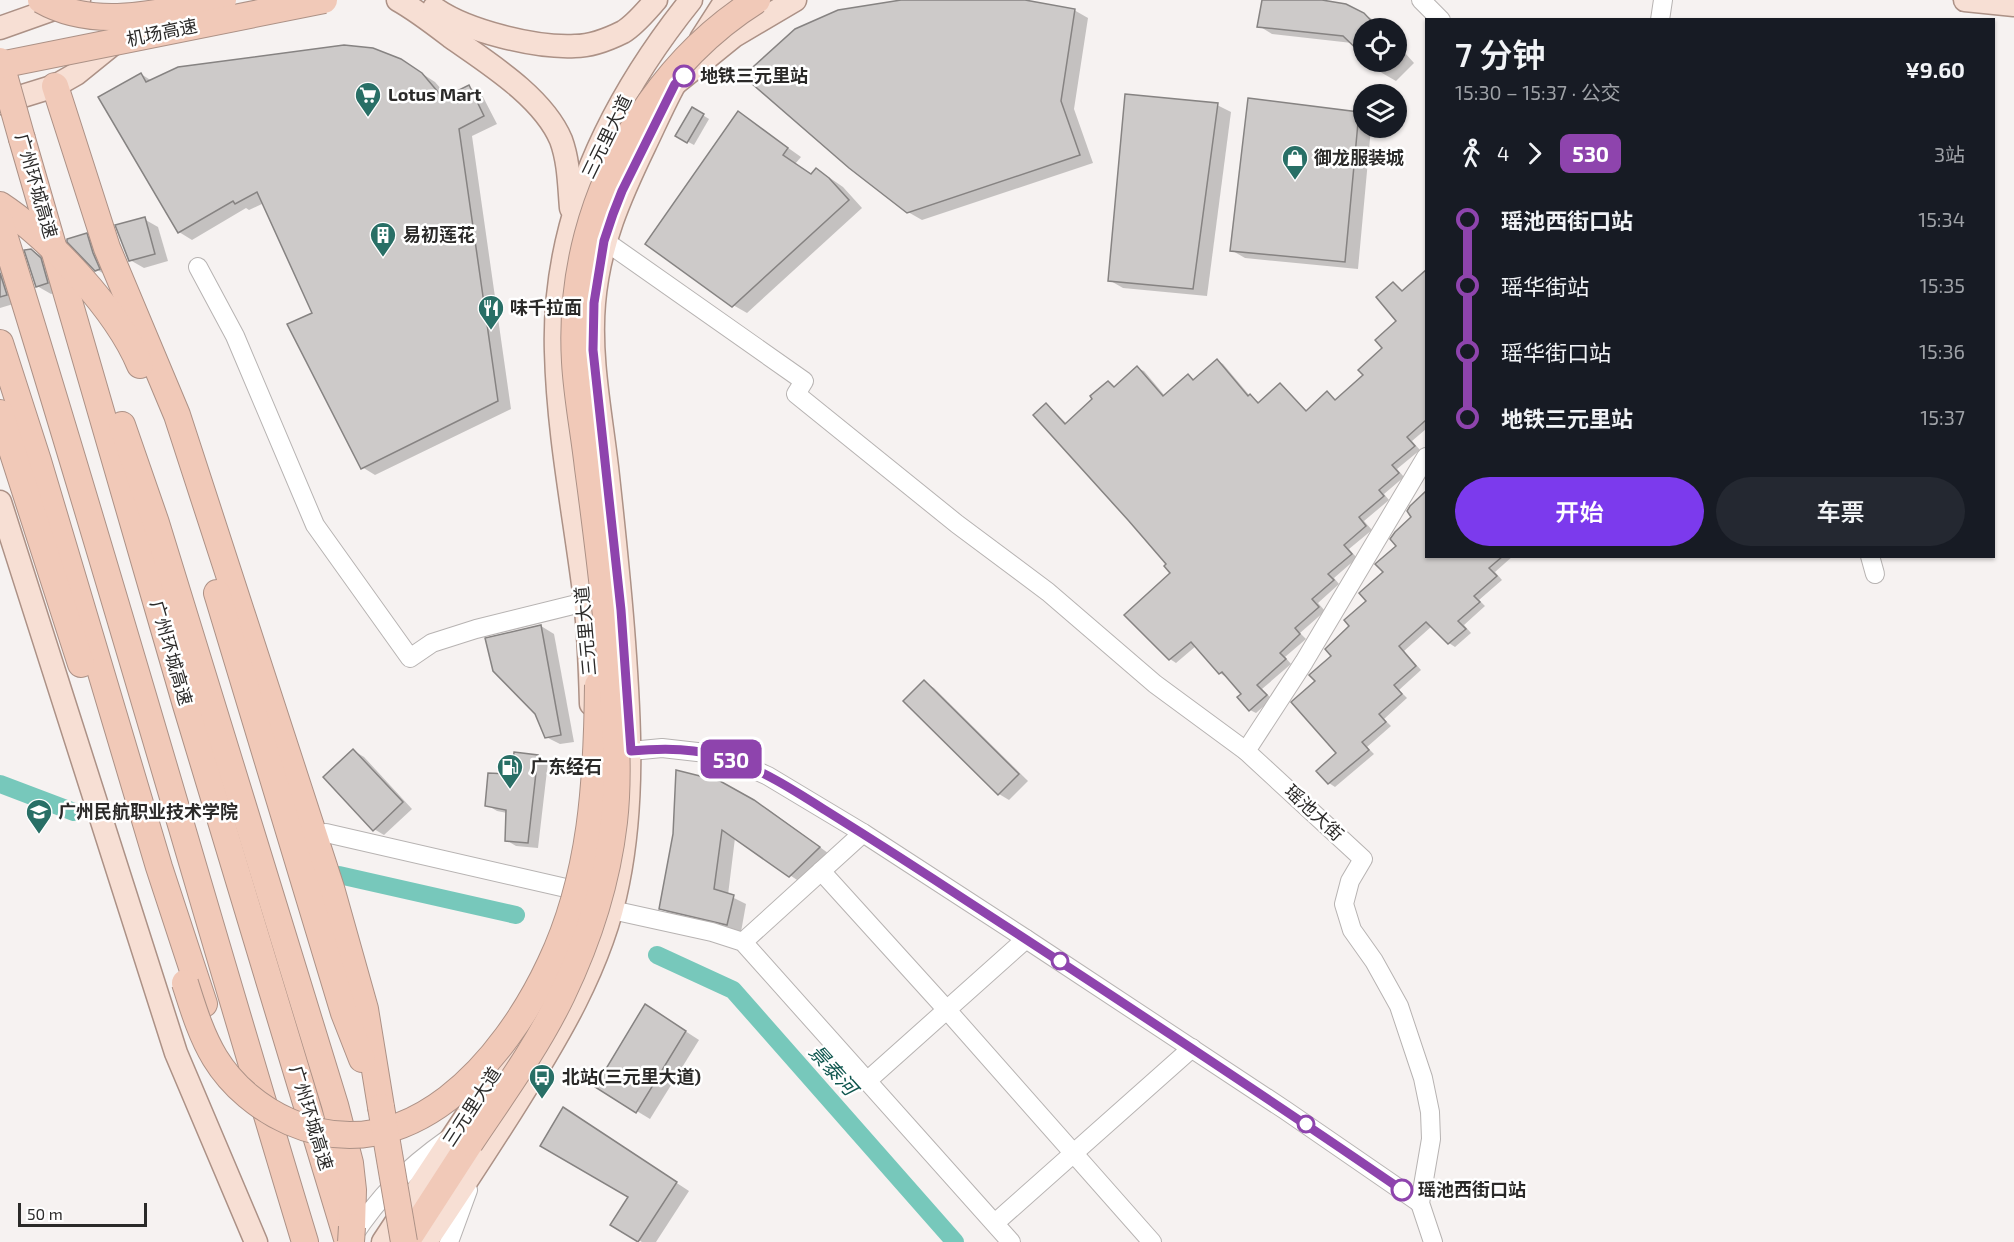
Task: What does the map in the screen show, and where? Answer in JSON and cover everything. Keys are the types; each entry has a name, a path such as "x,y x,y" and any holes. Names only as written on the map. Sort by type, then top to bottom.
{"highway":[{"path":"41,0 74,14 104,18 136,15 223,0"},
{"name":"机场高速","path":"0,63 324,0"},
{"path":"405,1242 530,1052 561,997 580,953 601,890 614,825 617,755 610,648 578,393 574,338 578,283 593,214 620,150 651,99 697,47 721,25 757,0"},
{"name":"广州环城高速","path":"0,63 22,138 156,523 334,1105 350,1163 353,1190 349,1242"},
{"path":"55,86 107,248 177,415 331,888 364,1009 405,1242"},
{"path":"0,205 36,232 97,298 138,358 162,414 195,515 344,1013 381,1107"},
{"path":"0,222 129,646 304,1242"},
{"path":"0,343 71,568 155,856 192,972 304,1242"},
{"path":"0,413 193,1009 205,1037 226,1073 247,1095 270,1113 314,1131 347,1135 375,1133 402,1125 440,1104 467,1083 493,1056 515,1026 550,965 565,931 577,894 592,821 598,693 597,535"}],"main road":[{"path":"0,27 79,0"},
{"path":"0,103 55,86 76,74 130,30 182,0"},
{"path":"153,15 195,18 218,16 311,0"},
{"path":"398,0 493,67 528,96 547,116 560,139 567,161 572,220"},
{"path":"424,0 447,18 470,28 530,42 574,46 597,43 625,31 656,0"},
{"path":"606,130 667,0"},
{"name":"三元里大道","path":"382,1242 497,1069 536,1002 564,939 579,891 591,804 593,739 585,602 563,439 556,350 561,283 572,220 606,130 638,75 691,0"},
{"name":"三元里大道","path":"426,1242 476,1167 571,1011 589,972 612,910 623,853 631,751 621,610 593,350 594,303 604,241 622,191 675,84 726,0"},
{"path":"675,84 734,36 795,0"},
{"path":"1965,0 2014,5"},
{"path":"0,502 176,1053 256,1242"}],"street":[{"path":"675,84 757,0"},
{"path":"1421,0 1439,18"},
{"path":"1660,18 1663,0"},
{"path":"604,241 804,381 796,394 957,524 1048,592 1155,684 1246,751 1304,662 1425,459"},
{"path":"198,267 235,336 315,525 411,658 432,643 476,629 585,602"},
{"path":"1871,558 1875,574"},
{"path":"593,739 616,750 662,748 728,758 768,776 863,833 1026,939 1192,1048 1420,1203 1433,1242"},
{"name":"瑶池大街","path":"1246,751 1363,859 1350,881 1344,904 1352,930 1374,961 1399,1006 1423,1078 1430,1112 1431,1139 1420,1203"},
{"path":"326,833 579,891"},
{"path":"743,942 863,833"},
{"path":"821,872 1075,1152 1152,1242"},
{"path":"612,910 712,932 743,942 1011,1242"},
{"path":"867,1081 1026,939"},
{"path":"995,1223 1192,1048"},
{"path":"349,1242 378,1200 393,1184 424,1156 455,1134"},
{"path":"449,1242 476,1167"}],"building":[{"path":"901,0 1025,0 1075,9 1061,101 1080,155 907,213 849,168 743,76 795,29 838,10"},
{"path":"1262,0 1322,0 1346,4 1364,13 1369,18 1353,18 1353,46 1343,36 1257,27"},
{"name":"易初莲花","path":"344,45 373,48 401,59 422,73 443,98 469,85 484,116 459,129 498,401 361,469 287,324 312,313 257,192 235,204 233,201 178,233 98,97 141,73 146,82 178,67"},
{"path":"1125,94 1218,103 1193,289 1108,281"},
{"name":"御龙服装城","path":"1248,98 1353,111 1353,138 1357,138 1345,262 1230,251"},
{"path":"692,107 704,114 687,143 675,136"},
{"path":"738,111 788,148 783,155 811,174 816,168 829,178 849,200 732,307 645,244"},
{"path":"145,217 155,254 129,261 115,225"},
{"path":"87,233 100,269 95,271 67,242 67,239"},
{"path":"31,249 41,258 48,283 36,287 24,250"},
{"path":"1425,271 1425,421 1407,437 1415,446 1392,465 1399,473 1379,490 1384,496 1359,517 1366,526 1344,545 1352,554 1328,574 1334,580 1312,599 1319,607 1295,628 1300,634 1280,653 1286,659 1257,685 1267,695 1249,711 1237,697 1241,694 1222,672 1219,674 1191,642 1169,660 1124,615 1170,573 1164,566 1166,564 1033,415 1046,403 1065,424 1092,399 1090,396 1108,381 1114,387 1137,366 1163,396 1188,374 1193,380 1217,359 1248,396 1250,394 1258,403 1280,383 1306,411 1327,391 1335,400 1363,375 1358,370 1382,348 1375,340 1396,321 1376,297 1393,282 1402,291"},
{"path":"0,273 7,295 0,297"},
{"path":"1425,492 1425,558 1501,558 1489,568 1497,576 1474,596 1480,602 1458,621 1466,629 1448,644 1426,622 1399,646 1416,666 1394,685 1402,694 1379,714 1386,722 1362,742 1369,750 1328,784 1316,771 1336,753 1291,702 1315,681 1309,675 1331,656 1325,649 1349,626 1344,620 1366,601 1359,593 1383,572 1375,564 1396,546 1390,539 1411,517 1407,511"},
{"path":"541,625 561,735 545,738 535,714 493,671 485,638"},
{"path":"924,680 1019,774 998,795 903,701"},
{"path":"353,749 403,802 373,831 323,777"},
{"name":"广东经石","path":"514,752 538,755 528,843 505,841 506,810 485,806 488,773 512,774"},
{"path":"676,770 720,781 754,800 820,847 789,877 722,830 714,889 734,895 727,925 659,909 673,834"},
{"path":"645,1004 686,1031 636,1113 595,1087"},
{"path":"563,1107 677,1182 638,1242 610,1225 628,1197 540,1146"}],"waterway":[{"name":"景泰河","path":"0,784 74,812"},
{"name":"景泰河","path":"339,875 516,915"},
{"name":"景泰河","path":"657,955 733,990 955,1242"}],"bus line":[{"name":"530","path":"684,76 675,84 622,191 604,241 594,303 593,350 621,610 631,751 662,748 706,753 748,766 781,783 863,833 1081,975 1402,1190"}],"place":[{"name":"地铁三元里站","path":"684,76"},
{"name":"Lotus Mart","path":"368,118"},
{"name":"御龙服装城","path":"1295,181"},
{"name":"易初莲花","path":"383,258"},
{"name":"味千拉面","path":"491,331"},
{"name":"广东经石","path":"510,790"},
{"name":"广州民航职业技术学院","path":"39,835"},
{"name":"北站(三元里大道)","path":"542,1100"},
{"name":"瑶池西街口站","path":"1402,1190"}]}
